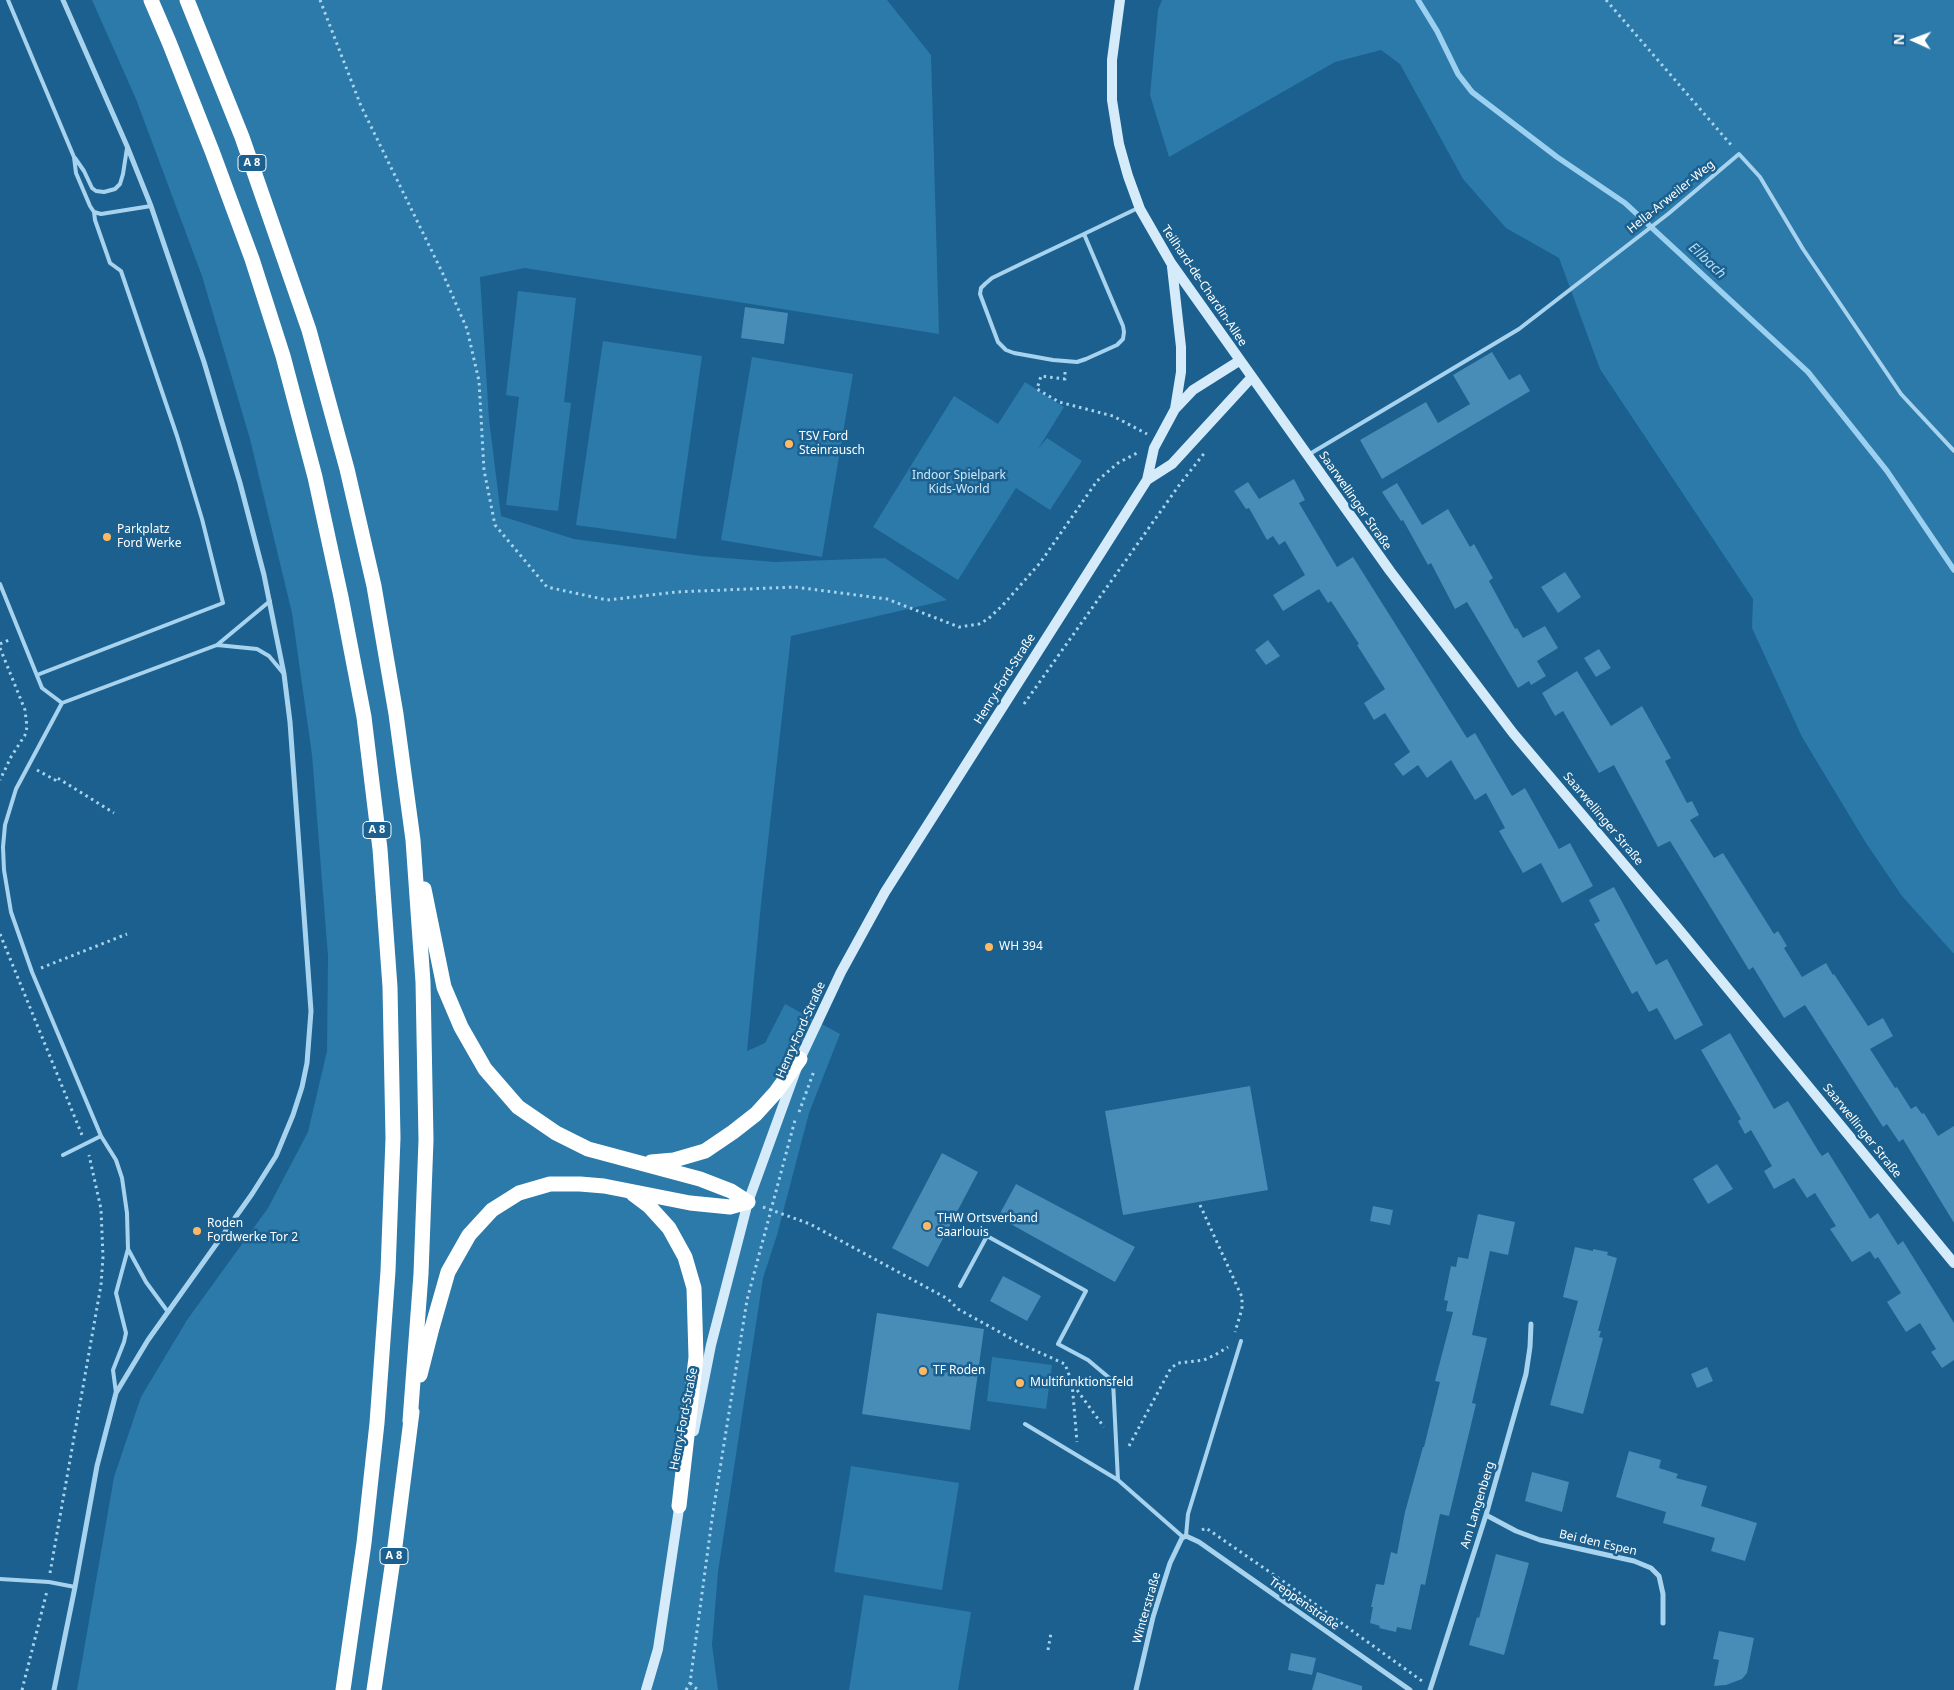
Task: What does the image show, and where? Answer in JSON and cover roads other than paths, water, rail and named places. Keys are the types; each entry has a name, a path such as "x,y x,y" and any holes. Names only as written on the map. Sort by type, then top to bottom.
{"highway":[{"name":"A 8","path":"151,0 208,142 252,259 283,356 315,477 341,597 364,717 380,848 390,987 393,1138 388,1271 376,1432 364,1543 343,1690"},
{"name":"A 8","path":"187,0 242,136 309,330 347,469 374,586 396,714 413,840 423,982 426,1140 421,1274 410,1421 395,1546 374,1690"},
{"path":"413,840 444,987 461,1027 485,1069 518,1107 556,1133 588,1149 700,1179 732,1191 748,1202"},
{"path":"640,1163 674,1160 705,1151 734,1132 756,1114 776,1092 800,1059"},
{"path":"410,1421 432,1328 448,1272 469,1235 492,1210 519,1193 550,1184 604,1186 690,1203 730,1207 748,1202"},
{"path":"630,1192 649,1206 669,1228 685,1257 694,1288 696,1357 679,1506"}],"street":[{"path":"54,1690 75,1587 96,1466 116,1393 148,1340 266,1173 293,1115 307,1063 311,1011 290,722 284,674 270,601 240,483 212,390 151,206 63,0"},
{"name":"Teilhard-de-Chardin-Allee","path":"1120,0 1112,60 1112,100 1119,144 1128,176 1140,208 1171,263 1251,378"},
{"path":"1171,263 1181,347 1181,372 1175,409"},
{"name":"Henry-Ford-Straße","path":"646,1690 658,1649 679,1506 711,1345 748,1202 800,1059 841,972 885,892 1147,480 1156,444 1175,409 1193,390 1239,361"},
{"name":"Saarwellinger Straße","path":"1251,378 1308,454 1390,571 1513,733 1678,927 1954,1262"},
{"name":"Henry-Ford-Straße","path":"1147,480 1172,464 1251,378"},
{"name":"Am Langenberg","path":"1431,1689 1486,1515 1526,1374 1530,1347 1530,1324"},
{"name":"Bei den Espen","path":"1486,1515 1516,1531 1540,1540 1634,1561 1651,1568 1659,1576 1663,1594 1662,1623"},
{"name":"Winterstraße","path":"1136,1690 1153,1617 1170,1563 1186,1536"},
{"name":"Treppenstraße","path":"1186,1536 1410,1690"}],"lane":[{"path":"8,0 74,157 84,171 92,188 96,191 104,192 115,189 120,184 124,174 127,146"},
{"name":"Hella-Arweiler-Weg","path":"1308,454 1519,329 1668,214 1740,154 1760,177 1803,249 1901,394 1954,451"},
{"path":"37,675 223,603 202,519 180,444 121,271 110,263 94,212 76,173 74,157"},
{"path":"94,212 112,214 151,206"},
{"path":"1084,234 1123,326 1123,339 1117,345 1077,362 1053,360 1006,350 998,342 995,335 980,294 981,288 992,278 1084,234 1140,208"},
{"path":"0,584 42,688 62,704"},
{"path":"116,1393 113,1370 126,1333 116,1293 128,1249 127,1212 122,1178 116,1160 101,1136 32,972 8,901 3,847 5,825 11,802 28,765 62,704 217,645 270,601"},
{"path":"217,645 257,649 269,656 284,674"},
{"path":"63,1155 101,1136"},
{"path":"960,1286 987,1236 1086,1291 1058,1344 1088,1360 1113,1381 1118,1480"},
{"path":"128,1249 146,1282 168,1312"},
{"path":"1186,1536 1188,1514 1241,1341"},
{"path":"1025,1424 1118,1480 1186,1536"},
{"path":"0,1579 49,1582 75,1587"}],"waterway":[{"name":"Ellbach","path":"1418,0 1437,31 1458,74 1472,92 1557,157 1625,203 1808,372 1887,471 1954,570"}],"place":[{"name":"TSV Ford Steinrausch","path":"789,444"},
{"name":"Parkplatz Ford Werke","path":"107,537"},
{"name":"WH 394","path":"989,947"},
{"name":"THW Ortsverband Saarlouis","path":"927,1226"},
{"name":"Roden Fordwerke Tor 2","path":"197,1231"},
{"name":"TF Roden","path":"923,1371"},
{"name":"Multifunktionsfeld","path":"1020,1383"}],"park label":[{"name":"Indoor Spielpark Kids-World","path":"959,483"}]}
